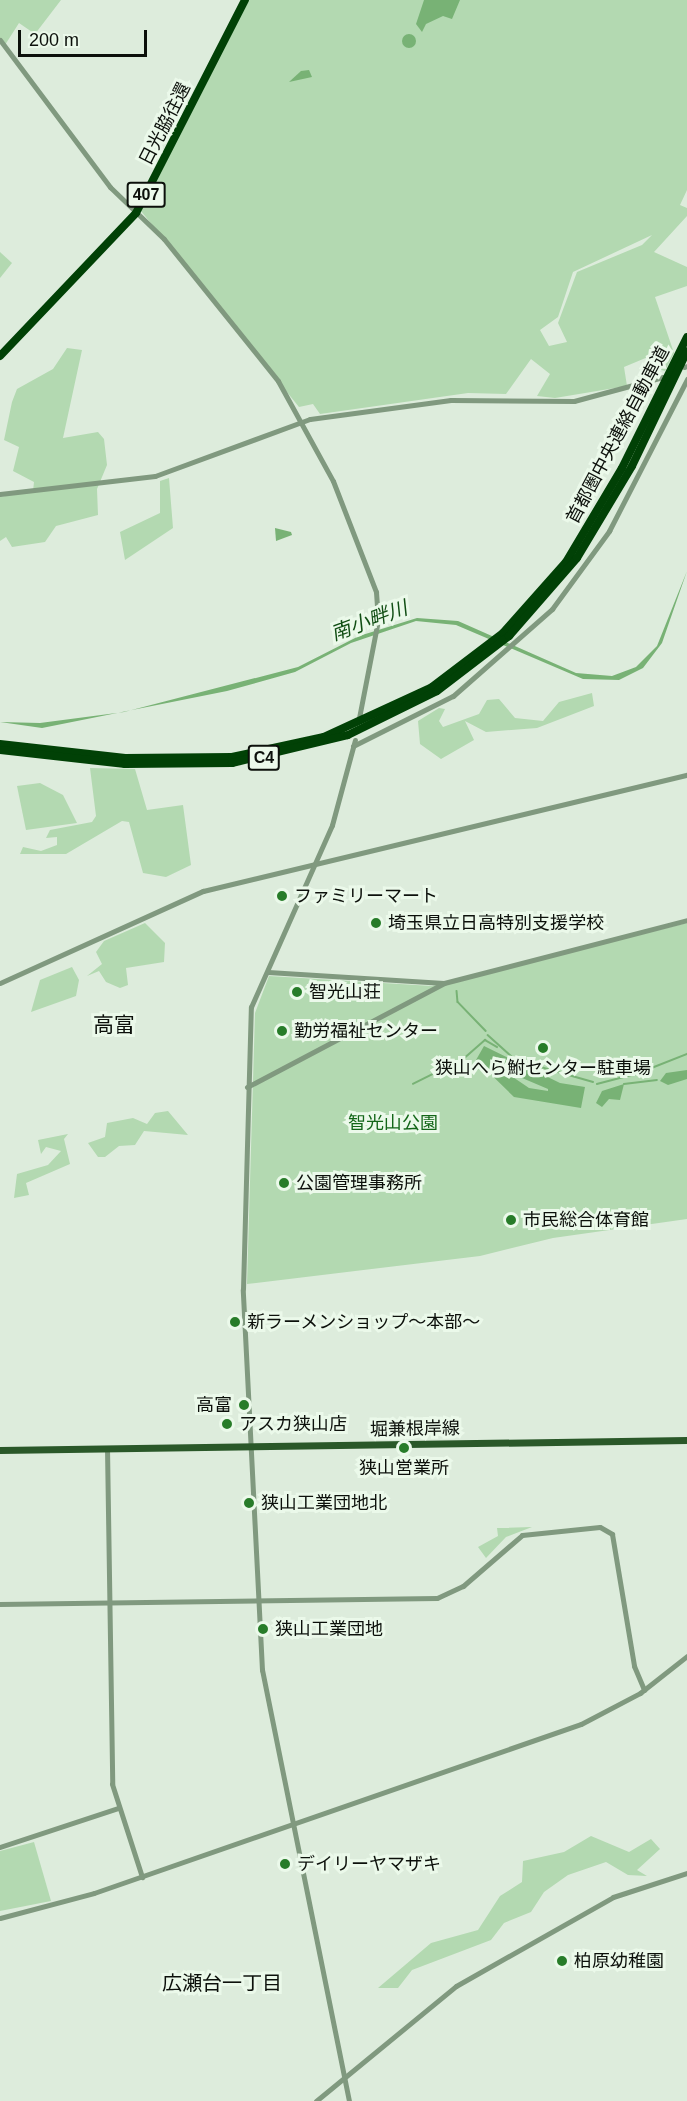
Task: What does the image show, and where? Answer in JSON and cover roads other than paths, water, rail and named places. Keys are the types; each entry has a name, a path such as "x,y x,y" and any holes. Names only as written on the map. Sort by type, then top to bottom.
{"highway":[{"name":"日光脇往還","path":"0,356 136,213 245,0"},
{"name":"首都圏中央連絡自動車道","path":"506,634 547,586 587,530 687,337"},
{"name":"首都圏中央連絡自動車道","path":"0,750 157,766 282,754 348,735 407,709 496,644 554,588 597,526 687,351"},
{"name":"首都圏中央連絡自動車道","path":"0,744 157,759 270,751 374,718 432,687 496,644"}],"main road":[{"name":"堀兼根岸線","path":"0,1450 687,1440"}],"street":[{"path":"0,40 110,187 164,239 258,356 301,422 338,491 373,579 378,620 359,718"},
{"path":"0,494 155,477 301,422 451,400 574,401 663,377"},
{"path":"349,2101 346,2076 265,1688 258,1600 243,1288 251,1007 315,866 342,796 354,743 453,696 520,640 592,559 687,380"},
{"path":"0,983 203,891 687,775"},
{"path":"247,1086 444,984 687,920"},
{"path":"268,972 444,984"},
{"path":"107,1448 111,1773 118,1808 142,1877"},
{"path":"0,1604 437,1598 462,1586 522,1535 605,1528 613,1540 634,1666 644,1690"},
{"path":"0,1918 142,1877 581,1724 644,1690 687,1656"},
{"path":"0,1847 118,1808"},
{"path":"316,2101 456,1986 613,1897 687,1873"}],"waterway":[{"path":"457,991 458,1002 486,1031"},
{"path":"488,1035 516,1060 593,1082"},
{"path":"461,1061 485,1040 497,1047"},
{"path":"644,1071 687,1054"},
{"path":"413,1084 453,1064"},
{"path":"597,1084 643,1072"},
{"path":"624,1084 657,1080"}],"place":[{"name":"ファミリーマート","path":"282,896"},
{"name":"埼玉県立日高特別支援学校","path":"376,923"},
{"name":"智光山荘","path":"297,992"},
{"name":"勤労福祉センター","path":"282,1031"},
{"name":"狭山へら鮒センター駐車場","path":"543,1048"},
{"name":"公園管理事務所","path":"284,1183"},
{"name":"市民総合体育館","path":"511,1220"},
{"name":"新ラーメンショップ～本部～","path":"235,1322"},
{"name":"高富","path":"244,1405"},
{"name":"アスカ狭山店","path":"227,1424"},
{"name":"狭山営業所","path":"404,1448"},
{"name":"狭山工業団地北","path":"249,1503"},
{"name":"狭山工業団地","path":"263,1629"},
{"name":"デイリーヤマザキ","path":"285,1864"},
{"name":"柏原幼稚園","path":"562,1961"}],"district":[{"name":"高富","path":"114,1025"},
{"name":"広瀬台一丁目","path":"222,1983"}],"water label":[{"name":"南小畔川","path":"369,621"}],"park label":[{"name":"智光山公園","path":"393,1123"}]}
